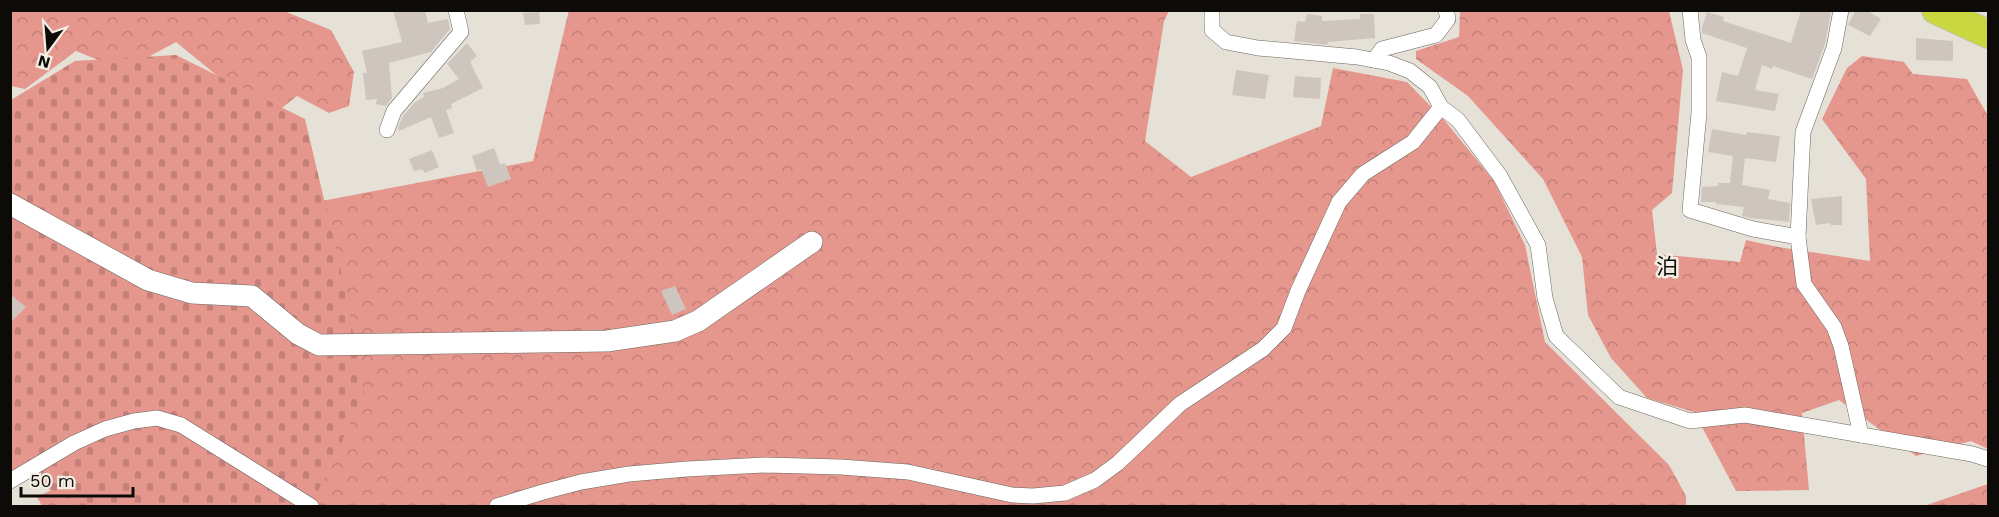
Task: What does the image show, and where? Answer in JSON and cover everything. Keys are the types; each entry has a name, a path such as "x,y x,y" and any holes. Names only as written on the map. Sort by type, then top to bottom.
{"highway":[{"path":"1935,10 1989,34"}],"street":[{"path":"387,130 394,111 461,32 456,10"},
{"path":"1212,10 1212,30 1226,42 1258,48 1374,60 1410,71 1430,87 1441,107 1458,120 1500,176 1538,244 1545,298 1556,336 1619,397 1690,421 1744,415 1972,454 1989,459"},
{"path":"1374,60 1382,49 1436,35 1448,19 1446,10"},
{"path":"1690,10 1693,40 1699,57 1699,113 1690,210 1753,230 1798,237"},
{"path":"1840,10 1834,48 1803,132 1798,237 1804,284 1834,327 1841,346 1861,435"},
{"path":"497,507 581,482 629,474 766,465 908,472 1012,495 1065,493 1095,480 1118,464 1180,404 1263,349 1284,328 1298,291 1339,202 1363,174 1413,142 1441,107"},
{"path":"10,204 148,280 192,293 252,296 298,334 319,345 608,341 675,331 698,321 812,242"},
{"path":"10,481 74,443 105,429 134,421 157,418 181,425 311,507"}],"green space":[{"path":"569,10 1169,11 1164,21 1145,141 1191,177 1321,126 1333,68 1407,82 1445,121 1494,181 1525,245 1545,342 1669,465 1686,496 1686,506 42,506 37,497 227,404 144,199 327,200 533,161"},
{"path":"10,11 284,11 331,30 354,72 349,106 329,113 297,96 269,118 176,42 139,62 115,67 76,51 25,89 11,86"},
{"path":"1460,11 1669,11 1683,70 1672,193 1652,210 1657,254 1740,262 1746,240 1870,261 1866,179 1822,119 1847,68 1862,56 1904,62 1913,74 1967,79 1988,116 1988,449 1971,441 1916,456 1839,400 1802,413 1809,490 1736,491 1694,412 1647,398 1611,358 1588,315 1582,257 1543,179 1468,96 1416,59 1416,51 1459,37"},
{"path":"176,55 305,119 345,288 364,394 311,506 101,506 69,499 11,470 11,100 75,61"},
{"path":"1988,484 1988,506 1924,506"}],"building":[{"path":"393,10 425,10 428,23 448,19 450,29 431,52 389,63 392,98 386,106 376,104 377,99 366,100 363,73 367,73 362,51 402,42"},
{"path":"1801,10 1831,12 1825,44 1812,79 1773,66 1772,69 1762,65 1755,90 1779,94 1775,111 1716,101 1722,72 1738,76 1747,48 1702,33 1707,12 1724,17 1723,21 1791,43"},
{"path":"1856,10 1866,10 1881,19 1870,36 1848,25"},
{"path":"539,12 540,24 525,25 523,13"},
{"path":"1307,14 1322,16 1322,21 1360,19 1360,14 1374,14 1375,38 1328,42 1327,45 1294,41 1297,21 1305,22"},
{"path":"1916,38 1953,41 1953,61 1916,60"},
{"path":"467,43 477,56 471,64 483,88 451,104 452,108 446,110 454,133 439,138 431,117 399,131 403,116 414,103 424,97 423,93 443,88 459,79 447,64"},
{"path":"1236,70 1269,75 1265,99 1232,95"},
{"path":"1295,76 1321,78 1320,99 1293,97"},
{"path":"1712,129 1746,135 1747,132 1780,136 1776,162 1745,158 1742,185 1770,190 1768,199 1790,203 1789,222 1742,216 1744,207 1701,202 1702,187 1730,183 1733,156 1708,152"},
{"path":"494,148 500,164 505,163 511,179 488,187 481,169 477,171 472,156"},
{"path":"432,150 439,167 425,173 422,169 414,171 409,159"},
{"path":"1842,196 1842,225 1829,223 1816,225 1811,199"},
{"path":"675,286 686,309 672,315 661,291"},
{"path":"10,294 26,307 10,323"}],"district":[{"name":"泊","path":"1667,266"}]}
